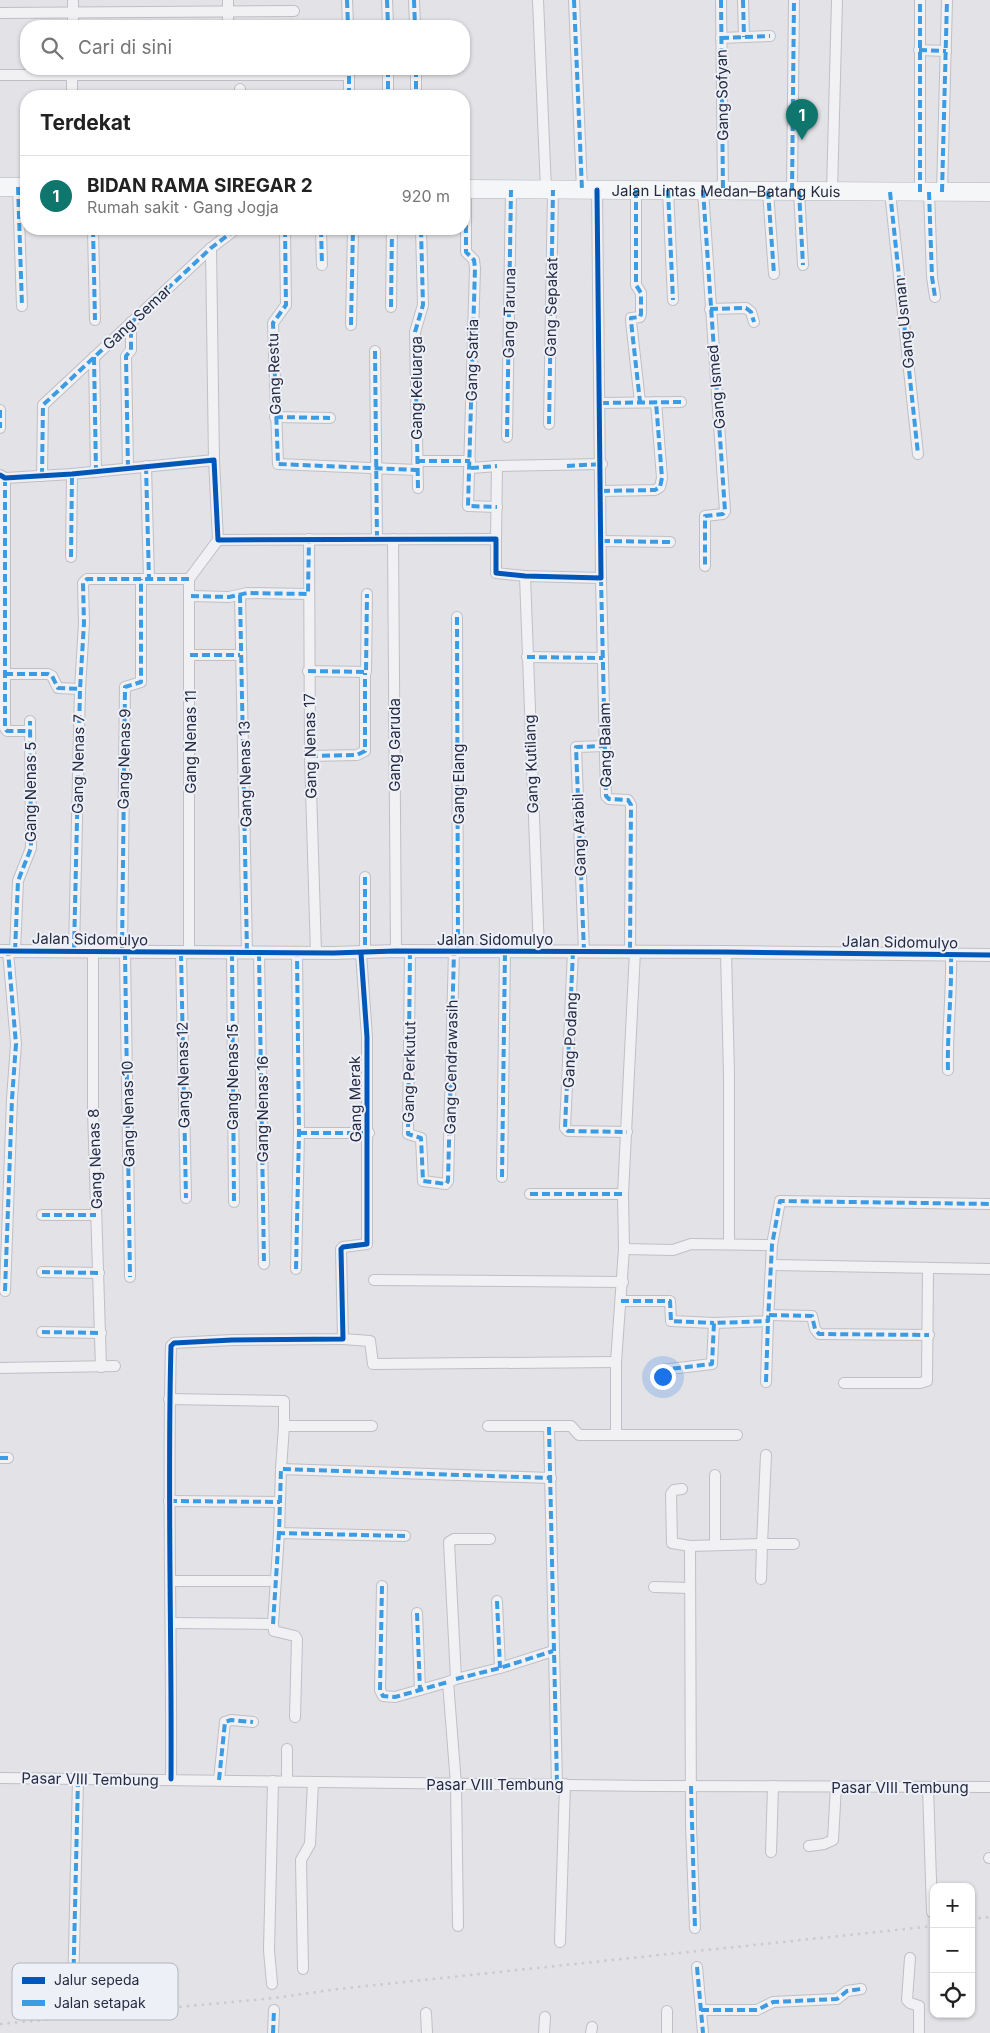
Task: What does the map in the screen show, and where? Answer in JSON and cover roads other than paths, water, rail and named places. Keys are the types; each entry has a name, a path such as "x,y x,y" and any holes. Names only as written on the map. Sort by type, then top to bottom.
{"highway":[{"path":"0,187 20,187"},
{"name":"Jalan Lintas Medan–Batang Kuis","path":"470,189 990,192"}],"street":[{"path":"73,0 73,20"},
{"path":"228,0 228,20"},
{"path":"347,0 348,20"},
{"path":"387,0 388,20"},
{"path":"414,0 415,20"},
{"name":"Gang Sepakat","path":"538,0 549,190 549,424"},
{"name":"Gang Balam","path":"574,0 589,190 601,403 601,578 607,798 628,800 631,805 632,951"},
{"name":"Gang Sofyan","path":"721,0 723,191"},
{"path":"743,0 744,37"},
{"path":"794,0 795,191 803,265"},
{"path":"832,191 837,0"},
{"path":"920,0 919,50 930,192 932,277 935,297"},
{"path":"930,192 946,51 947,0"},
{"path":"0,13 294,11"},
{"path":"721,38 770,36"},
{"path":"919,50 946,51"},
{"path":"0,75 20,74"},
{"path":"72,75 72,90"},
{"path":"349,75 349,90"},
{"path":"388,75 388,90"},
{"path":"416,75 416,90"},
{"name":"Gang Taruna","path":"507,437 511,190"},
{"path":"636,190 636,285 641,293 641,314 640,317 631,318 631,322 640,402"},
{"path":"668,190 673,300"},
{"name":"Gang Ismed","path":"703,190 725,511 723,514 705,516 705,566"},
{"path":"768,191 774,274"},
{"name":"Gang Usman","path":"890,192 918,454"},
{"path":"22,235 22,306"},
{"path":"93,235 95,320"},
{"name":"Gang Semar","path":"42,476 42,409 131,322 211,248 228,235"},
{"name":"Gang Restu","path":"284,235 286,305 273,323 279,465 376,470"},
{"path":"321,235 322,265"},
{"path":"351,325 353,235"},
{"path":"391,307 392,235"},
{"name":"Gang Keluarga","path":"418,488 415,332 424,306 421,235"},
{"name":"Gang Satria","path":"466,235 466,252 474,260 475,268 471,347 468,506 497,507"},
{"path":"146,466 145,579 189,579 218,540 214,460 211,248"},
{"path":"710,309 746,308 751,312 754,322"},
{"path":"128,468 126,356 132,347 131,322"},
{"path":"375,351 377,539"},
{"path":"94,357 96,472"},
{"path":"602,491 655,490 660,487 656,402"},
{"path":"601,403 681,402"},
{"path":"0,410 0,428"},
{"path":"276,417 330,418"},
{"path":"80,689 58,688 52,676 48,674 5,674 3,477 72,474 214,460"},
{"path":"376,470 417,465 602,464"},
{"path":"497,466 496,573 526,576 601,578"},
{"path":"71,557 72,474"},
{"name":"Gang Nenas 17","path":"309,539 308,671 316,953"},
{"name":"Gang Garuda","path":"393,539 396,951"},
{"path":"218,540 496,539"},
{"path":"602,541 670,542"},
{"name":"Gang Kutilang","path":"526,576 527,657 539,951"},
{"name":"Gang Nenas 7","path":"74,951 80,689 84,623 83,583 87,579 145,579"},
{"name":"Gang Nenas 9","path":"124,952 125,687 141,682 145,579"},
{"name":"Gang Nenas 11","path":"185,953 190,655 189,579"},
{"path":"190,596 229,597 248,593 308,594"},
{"path":"310,756 357,755 365,751 367,594"},
{"name":"Gang Nenas 13","path":"240,595 240,655 253,953"},
{"name":"Gang Elang","path":"456,951 458,617"},
{"path":"190,655 240,655"},
{"path":"527,657 603,658"},
{"path":"308,671 365,673"},
{"name":"Gang Nenas 5","path":"5,674 4,728 7,730 30,726 31,848 18,881 8,951 16,1044 12,1099 5,1291"},
{"name":"Gang Arabil","path":"578,952 576,747 605,746"},
{"name":"Gang Merak","path":"343,1339 341,1249 343,1246 367,1244 369,1133 363,953 365,877"},
{"name":"Jalan Sidomulyo","path":"8,951 185,953 632,951 990,955"},
{"name":"Gang Perkutut","path":"410,951 408,1134 421,1138 423,1181 448,1183"},
{"name":"Gang Cendrawasih","path":"448,1183 456,951"},
{"path":"502,1177 505,951"},
{"path":"616,1435 616,1362 624,1249 623,1194 627,1132 632,951"},
{"name":"Gang Nenas 8","path":"93,952 93,1110 101,1333 100,1367"},
{"name":"Gang Nenas 10","path":"124,952 130,1277"},
{"path":"296,1270 299,1133 297,952"},
{"name":"Gang Podang","path":"578,952 565,1128 568,1131 627,1132"},
{"path":"726,952 730,1075 729,1244"},
{"name":"Gang Nenas 12","path":"185,953 186,1198"},
{"name":"Gang Nenas 15","path":"232,953 234,1202"},
{"name":"Gang Nenas 16","path":"253,953 264,1264"},
{"path":"948,1070 947,1034 951,1016 951,955"},
{"path":"299,1133 369,1133"},
{"path":"530,1194 623,1194"},
{"path":"766,1382 768,1318 773,1265 772,1245 778,1204 781,1201 990,1204"},
{"path":"42,1215 96,1215"},
{"path":"624,1249 673,1250 690,1244 772,1245"},
{"path":"773,1265 990,1269"},
{"path":"844,1383 925,1382 927,1378 929,1335 928,1269"},
{"path":"42,1272 99,1273"},
{"path":"374,1280 622,1282"},
{"path":"621,1301 670,1301 671,1321 714,1323 812,1316 815,1329 819,1334 929,1335"},
{"path":"662,1370 712,1364 714,1323"},
{"path":"42,1332 101,1333"},
{"path":"171,1779 172,1623 169,1399 171,1346 174,1343 232,1340 343,1339 370,1341 372,1364 616,1362"},
{"path":"0,1368 115,1366"},
{"path":"169,1399 284,1401 279,1533 273,1624 274,1631 295,1636 297,1639 295,1717"},
{"path":"284,1426 372,1426"},
{"path":"488,1426 572,1427 579,1435 736,1435"},
{"path":"550,1427 553,1650 561,1784 560,1942"},
{"path":"760,1579 766,1455"},
{"path":"282,1469 551,1478"},
{"path":"714,1544 715,1476"},
{"path":"682,1489 674,1490 671,1494 671,1541 675,1545 794,1544"},
{"path":"169,1501 280,1502"},
{"path":"279,1533 405,1536"},
{"path":"458,1926 449,1542 454,1539 490,1539"},
{"path":"690,1546 691,1786 695,1928"},
{"path":"170,1581 269,1581"},
{"path":"382,1586 380,1690 384,1696 395,1697 500,1668 553,1650"},
{"path":"654,1587 690,1588"},
{"path":"498,1601 500,1668"},
{"path":"417,1613 420,1690"},
{"path":"172,1623 273,1624"},
{"path":"219,1780 225,1722 231,1720 253,1722"},
{"path":"287,1749 287,1781"},
{"name":"Pasar VIII Tembung","path":"0,1778 273,1780 456,1784 990,1787"},
{"path":"73,1963 77,1901 78,1779"},
{"path":"272,1984 270,1950 273,1780"},
{"path":"303,1968 301,1860 310,1844 313,1782"},
{"path":"771,1852 773,1786"},
{"path":"809,1846 824,1844 834,1840 836,1786"},
{"path":"928,1787 931,1883"},
{"path":"910,1958 906,2000 919,2006 919,2033"},
{"path":"697,1967 703,2033"},
{"path":"701,2010 757,2010 773,2002 837,1999 847,1991 861,1989"},
{"path":"274,2010 274,2033"},
{"path":"667,2012 667,2033"},
{"path":"426,2013 427,2033"},
{"path":"544,2033 545,2017"}],"railway":[{"path":"975,1919 990,1917"},
{"path":"178,2007 930,1926"},
{"path":"0,2024 42,2020"}],"place":[{"name":"BIDAN RAMA SIREGAR 2","path":"802,140"}]}
